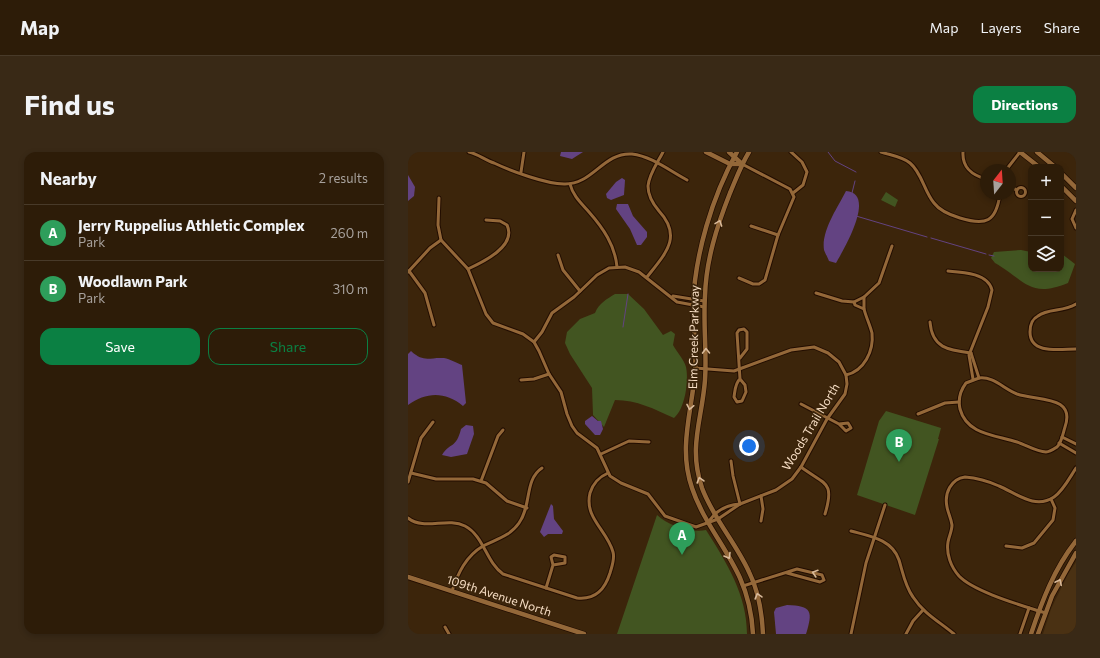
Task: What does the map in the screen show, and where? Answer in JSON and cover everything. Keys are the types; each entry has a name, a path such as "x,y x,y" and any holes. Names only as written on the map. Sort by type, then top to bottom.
{"street":[{"path":"469,152 495,164 553,183 570,184 586,178 606,160 631,154 640,156 687,180"},
{"path":"521,172 524,152"},
{"path":"647,277 668,249 671,238 668,222 653,203 649,192 650,180 663,152"},
{"path":"706,152 730,164 742,164 786,187 793,193"},
{"path":"729,152 736,154 742,164"},
{"name":"Elm Creek Parkway","path":"749,152 742,164 713,243 706,277 704,304 706,370 696,433 695,449 698,475 703,489 714,513 754,583 761,607 763,634"},
{"path":"739,278 753,284 759,284 766,280 778,235 792,204 793,193 803,185 807,172 802,162 791,152"},
{"path":"881,152 909,162 916,170 933,202 942,211 954,216 978,223 987,220 997,210 999,200"},
{"path":"963,152 967,169 974,175 980,177"},
{"path":"1011,164 1020,152 1035,164"},
{"path":"1037,152 1051,164"},
{"name":"Elm Creek Parkway","path":"736,154 730,164 705,232 697,268 694,303 695,368 687,423 685,452 691,487 708,523 730,559 743,586 750,610 753,634"},
{"path":"1064,176 1076,188"},
{"path":"570,184 574,194 606,235 614,251 617,267"},
{"path":"1064,189 1076,201"},
{"path":"408,518 413,522 424,524 443,522 461,524 472,531 494,565 503,574 577,598 586,599 598,594 605,586 612,564 613,554 610,545 591,514 589,503 590,494 595,482 608,473 601,454 595,445 577,433 572,426 561,392 549,374 534,342 523,334 498,326 489,318 468,269 441,240 438,225 439,198"},
{"path":"1076,210 1072,219 1076,228"},
{"path":"468,269 501,250 506,241 509,232 507,225 500,221 486,220"},
{"path":"751,226 778,235"},
{"path":"434,324 425,293 408,272 430,248 441,240"},
{"path":"816,294 842,301 854,302 864,297 879,283 892,246"},
{"path":"558,255 563,270 580,291"},
{"path":"534,342 552,313 602,271 617,267 632,269 647,277 671,296 694,303 704,304"},
{"path":"948,271 976,276 988,281 992,286 992,293 988,307 969,355 969,364 973,379"},
{"path":"846,375 856,372 863,367 871,345 871,331 864,309 864,297"},
{"path":"854,302 855,305 864,309"},
{"path":"1076,304 1062,310 1045,313 1038,316 1031,324 1030,332 1034,343 1042,349 1076,349"},
{"path":"930,322 932,337 937,343 948,348 971,353"},
{"path":"740,358 747,349 747,332 744,329 739,330 737,333 740,358 740,379 738,380 734,392 735,400 737,402 742,401 746,392 745,385 740,379"},
{"name":"Woods Trail North","path":"695,368 706,370 740,370 791,350 814,347 828,353 839,362 846,375 847,384 844,394 827,419 801,467 786,483 761,496 714,513"},
{"path":"971,353 979,378"},
{"path":"522,380 534,379 549,374"},
{"path":"979,378 992,379 1003,387 1020,395 1061,404 1068,415 1062,437 1053,450 1045,452 1005,438 979,432 972,428 964,419 959,402 963,386 973,379 979,378"},
{"path":"918,414 945,403 959,402"},
{"path":"801,404 827,419 840,424"},
{"path":"408,482 421,438 433,422"},
{"path":"481,481 498,436 503,430"},
{"path":"1062,437 1076,444"},
{"path":"601,454 629,441 650,442"},
{"path":"1059,443 1076,453"},
{"path":"731,461 740,504"},
{"path":"801,467 826,484 829,489 830,497 825,514"},
{"path":"452,591 464,565 472,555 483,547 501,539 513,530 521,520 527,508 533,477 542,468"},
{"path":"1045,613 972,585 959,576 947,550 952,524 947,508 947,495 952,484 961,478 966,477 997,485 1028,500 1041,502 1051,499 1062,488 1076,468"},
{"path":"411,472 436,479 467,478 481,481 507,501 527,508"},
{"name":"Woods Trail North","path":"608,473 615,480 648,494 665,516 696,527 718,519 740,504"},
{"path":"761,496 763,509 761,521"},
{"path":"1006,546 1022,548 1034,544 1053,520 1055,508 1051,499"},
{"path":"850,634 874,538 885,505"},
{"path":"708,523 714,513"},
{"path":"851,531 885,542 894,550 907,587 923,610 954,634"},
{"path":"1031,634 1057,569 1076,541"},
{"path":"1038,634 1052,596 1076,553"},
{"path":"546,588 553,565 550,559 552,556 565,557 565,563 553,565"},
{"path":"743,586 787,573 791,570 803,569 822,575 824,580 820,582 787,573"},
{"name":"109th Avenue North","path":"408,577 584,634"},
{"path":"1020,634 1029,608"},
{"path":"906,634 913,621 923,610"},
{"path":"445,627 448,634"}],"shaded area":[{"path":"561,152 583,152 572,159 560,156"},
{"path":"408,175 415,187 414,196 408,201"},
{"path":"622,178 625,180 624,195 611,200 607,198 606,194 616,182"},
{"path":"846,191 855,194 859,201 859,211 851,235 836,263 829,261 824,250 825,235 831,219"},
{"path":"617,204 628,204 633,216 647,232 647,237 641,245 637,245 630,229 616,209"},
{"path":"411,351 423,358 444,358 462,365 466,403 463,406 449,398 436,395 422,398 408,405 408,354"},
{"path":"592,416 598,421 601,421 603,429 600,435 595,435 585,424 585,421"},
{"path":"466,425 473,426 474,434 467,454 451,457 442,455 455,443 461,429"},
{"path":"551,504 553,506 554,519 563,531 562,534 548,534 544,537 540,532"},
{"path":"1076,562 1076,634 1043,634 1051,609 1068,574"},
{"path":"787,605 802,607 808,611 810,620 806,634 776,634 774,612 776,608"}],"green space":[{"path":"886,192 898,200 895,207 881,200"},
{"path":"1021,250 1028,251 1028,272 1064,272 1064,256 1075,264 1068,283 1044,289 1036,288 1021,281 995,263 991,258 994,252"},
{"path":"615,294 628,294 644,309 663,335 671,331 675,334 673,345 685,364 687,380 681,408 674,418 638,403 623,400 615,400 604,427 593,415 592,388 570,354 565,343 567,332 580,319 595,313 601,304"},
{"path":"886,411 941,428 939,439 915,515 857,495 879,421"},
{"path":"657,515 680,528 700,531 706,530 728,567 740,593 744,606 747,634 617,634"}],"waterway":[{"path":"828,152 835,161 856,172"},
{"path":"852,193 855,181"},
{"path":"856,216 927,237"},
{"path":"931,238 986,254"},
{"path":"989,255 994,256"},
{"path":"623,327 628,294"}],"place":[{"name":"Woodlawn Park","path":"899,462"},
{"name":"Jerry Ruppelius Athletic Complex","path":"682,555"}]}
